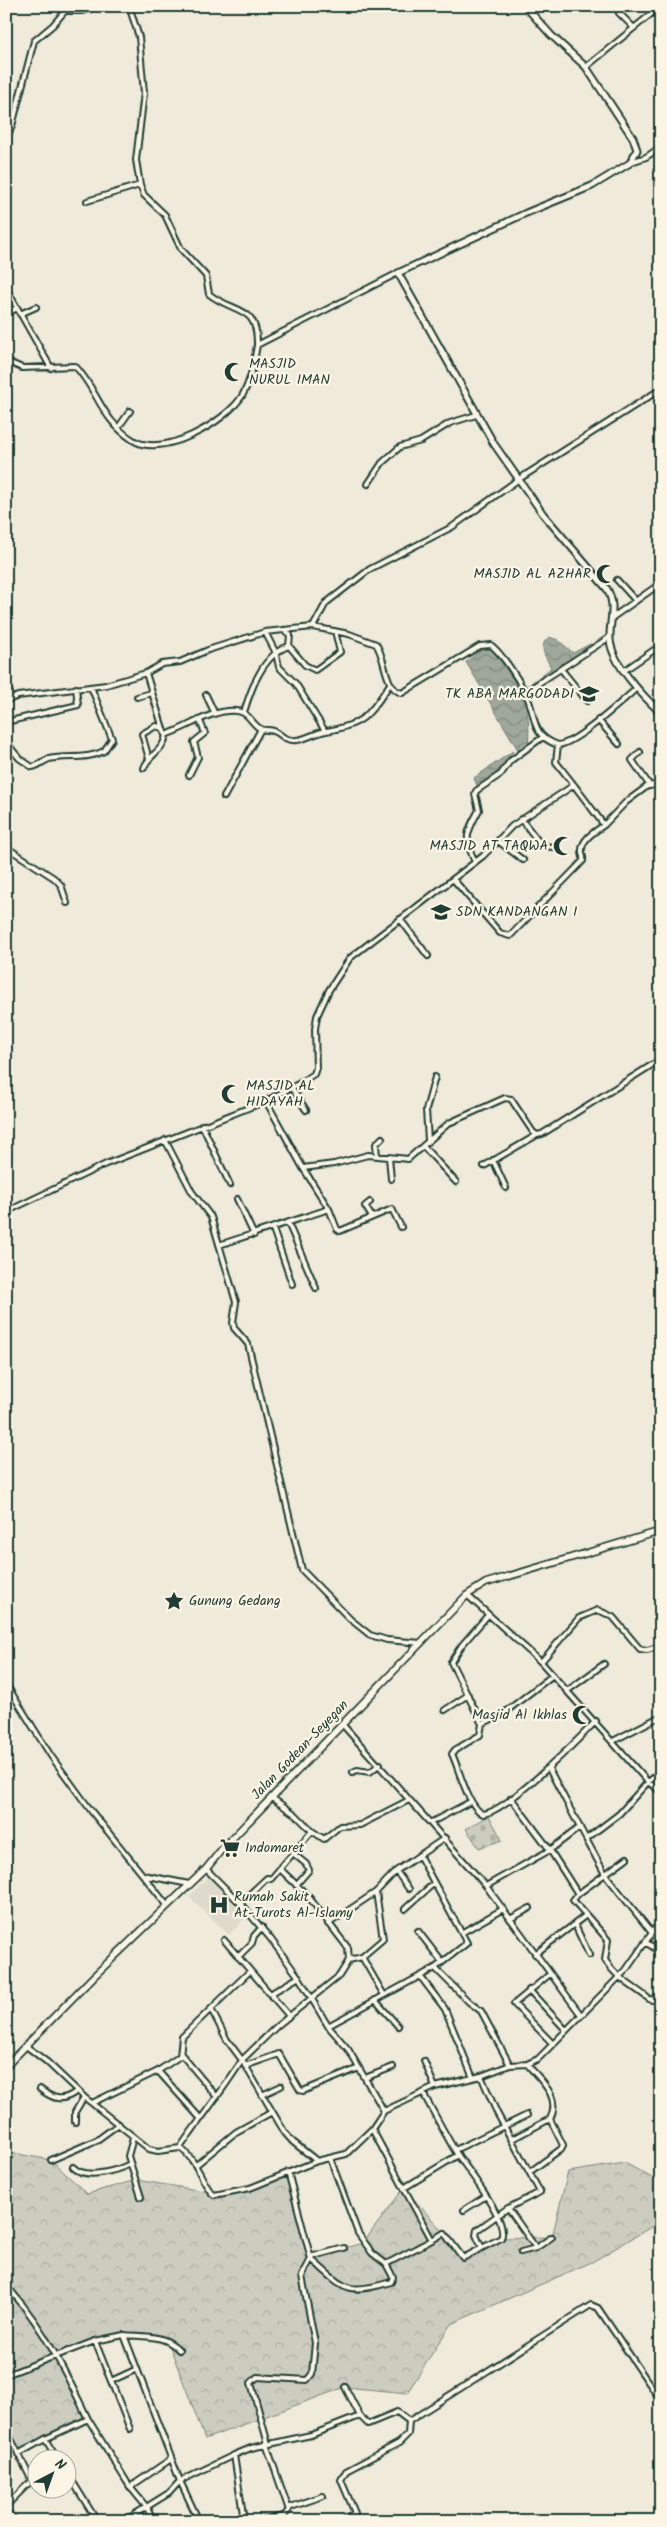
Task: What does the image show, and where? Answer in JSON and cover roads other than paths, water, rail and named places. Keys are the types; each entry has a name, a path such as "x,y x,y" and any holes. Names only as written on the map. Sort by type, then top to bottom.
{"main road":[{"name":"Jalan Godean-Seyegan","path":"6,2066 167,1905 206,1869 342,1724 467,1595 486,1583 661,1531"}],"street":[{"path":"6,139 12,126 34,41 53,25 65,9 82,11 102,6"},
{"path":"6,361 17,367 51,368 72,365 77,367 102,411 118,428 140,444 156,446 174,443 212,423 230,410 242,396 252,369 257,345 257,330 253,320 247,313 209,294 206,276 181,249 165,215 144,195 140,185 136,160 144,93 139,37 129,6"},
{"path":"525,6 551,35 586,67 633,138 637,150 646,157"},
{"path":"586,67 661,6"},
{"path":"619,12 634,28"},
{"path":"257,345 398,273 526,212 592,186 631,162 646,157 661,147"},
{"path":"631,162 637,150"},
{"path":"87,201 140,185"},
{"path":"398,273 476,415 543,514 607,589 611,598 613,617 610,637 612,651 637,688 661,713"},
{"path":"6,288 51,368"},
{"path":"20,314 36,307"},
{"path":"6,314 17,308"},
{"path":"313,627 326,603 370,569 452,527 520,479 661,389"},
{"path":"118,428 130,411"},
{"path":"368,484 382,463 400,447 421,441 450,423 476,415"},
{"path":"617,580 636,601"},
{"path":"613,617 661,583"},
{"path":"6,701 12,697 91,687 146,673 162,664 180,662 208,650 265,632 313,627 358,636 376,644 383,657 390,684 396,691 405,692 480,646 488,644 493,646 525,692 536,728 543,738 558,745 565,744 637,688"},
{"path":"284,630 290,635 289,646 305,665 315,670 340,652 335,631"},
{"path":"265,632 276,653 279,667 296,684 325,731"},
{"path":"525,692 610,637"},
{"path":"244,712 256,678 276,653 289,646"},
{"path":"625,670 654,650 661,652"},
{"path":"561,669 586,702"},
{"path":"146,673 162,728 166,735"},
{"path":"6,680 12,697"},
{"path":"144,768 161,748 166,735 215,714 236,710 244,712 261,729 276,732 292,740 303,739 325,731 336,731 354,726 373,708 390,684"},
{"path":"6,742 19,758 32,768 46,760 68,759 104,751 112,739 91,687"},
{"path":"6,722 78,705 76,688"},
{"path":"137,698 152,693"},
{"path":"206,695 215,714"},
{"path":"598,720 619,744"},
{"path":"190,775 198,757 194,740 205,733 200,721"},
{"path":"149,760 142,734 156,726 162,728"},
{"path":"224,797 261,729"},
{"path":"475,862 470,851 468,829 479,810 476,791 501,774 510,761 543,738"},
{"path":"558,745 556,762 604,825"},
{"path":"640,752 632,760 649,785"},
{"path":"453,878 500,933 510,936 583,860 582,847 584,842 626,802 649,785 661,783"},
{"path":"6,1212 106,1164 266,1101 309,1077 315,1071 316,1022 322,1002 334,982 356,953 475,862 521,819 574,785"},
{"path":"521,819 542,846 553,847"},
{"path":"498,841 523,860"},
{"path":"6,847 54,878 61,885 67,903"},
{"path":"400,919 428,956"},
{"path":"484,1166 545,1132 655,1063 661,1066"},
{"path":"428,1140 426,1110 435,1077"},
{"path":"292,1088 306,1110"},
{"path":"303,1168 334,1164 362,1156 408,1160 428,1140 458,1118 507,1098 511,1099 537,1135"},
{"path":"266,1101 340,1231 392,1209 401,1227"},
{"path":"202,1125 230,1185"},
{"path":"377,1156 376,1144 382,1138"},
{"path":"165,1140 192,1192 209,1211 236,1302 234,1328 248,1344 302,1570 350,1619 370,1635 387,1640 421,1644"},
{"path":"423,1146 456,1182"},
{"path":"389,1157 391,1179"},
{"path":"493,1160 506,1188"},
{"path":"237,1199 254,1235"},
{"path":"370,1202 365,1206 372,1217"},
{"path":"219,1245 273,1229 329,1209"},
{"path":"288,1223 316,1288"},
{"path":"273,1229 292,1284"},
{"path":"467,1595 541,1662 596,1721 648,1782 661,1792"},
{"path":"541,1662 579,1618 598,1610 613,1617 640,1649 659,1647 661,1654"},
{"path":"488,1615 462,1645 451,1662 482,1724 480,1735 452,1753 470,1802 480,1813 486,1814 511,1798 548,1767 596,1721"},
{"path":"567,1691 604,1664"},
{"path":"482,1724 504,1713 553,1675"},
{"path":"6,1684 51,1756 167,1905"},
{"path":"445,1710 468,1695"},
{"path":"613,1741 661,1716"},
{"path":"342,1724 380,1764 409,1800 486,1886 581,2015"},
{"path":"353,1772 357,1770 370,1772 380,1764"},
{"path":"548,1767 605,1874 652,1933"},
{"path":"586,1839 619,1814 648,1782 661,1772"},
{"path":"272,1798 296,1815 312,1831 324,1839 340,1826 360,1825 409,1800"},
{"path":"511,1798 550,1850 578,1894"},
{"path":"430,1823 470,1802"},
{"path":"486,1886 550,1850 580,1827"},
{"path":"240,1903 267,1878 271,1879 312,1831"},
{"path":"328,1924 376,1892 396,1871 445,1838"},
{"path":"294,1854 306,1864 309,1870 296,1885"},
{"path":"328,2026 435,1968 466,1944 467,1941 433,1884 419,1855"},
{"path":"627,1858 578,1894 573,1900 585,1916 608,1940 605,1960 618,1978 626,1981 649,1999 652,2000 661,1994"},
{"path":"206,1869 262,1927 299,1977 328,2026 348,2049 384,2111"},
{"path":"180,2148 242,2060 289,2016 339,1976 349,1960 348,1948 296,1885 280,1869"},
{"path":"396,1871 409,1889"},
{"path":"142,1875 189,1884"},
{"path":"405,1909 433,1884"},
{"path":"349,1960 362,1958 383,1939 376,1892"},
{"path":"510,1919 530,1908"},
{"path":"462,1932 503,1910"},
{"path":"535,1954 585,1916"},
{"path":"180,2148 196,2165 210,2193 214,2195 250,2188 317,2161 346,2154 372,2130 384,2111 435,2087 481,2076 510,2065 527,2064 538,2059 618,1978 661,1920"},
{"path":"575,1924 589,1955"},
{"path":"238,1956 252,1943 254,1936 262,1927"},
{"path":"418,1931 442,1962"},
{"path":"224,1940 289,2016"},
{"path":"645,1942 661,1952"},
{"path":"362,1958 384,1995"},
{"path":"435,1968 469,2002 481,2011 510,2065"},
{"path":"217,2097 181,2054 182,2037 250,1971"},
{"path":"550,1974 529,1990 514,2005 553,2044"},
{"path":"420,1976 445,2009 474,2078"},
{"path":"270,1994 299,1977"},
{"path":"529,1990 566,2030"},
{"path":"375,2000 398,2026"},
{"path":"211,2009 227,2040 242,2060 272,2112 293,2142 317,2161"},
{"path":"26,2046 47,2062 84,2097 149,2149 180,2148"},
{"path":"92,2103 158,2071 181,2054"},
{"path":"245,2066 279,2054 300,2090 303,2091 359,2068"},
{"path":"424,2060 435,2087"},
{"path":"512,2139 550,2119 554,2112 555,2100 527,2064"},
{"path":"365,2078 393,2068"},
{"path":"158,2071 200,2118"},
{"path":"481,2076 505,2127 531,2171 540,2192 508,2208 476,2232 482,2248"},
{"path":"262,2095 281,2086"},
{"path":"40,2090 51,2098 58,2099 68,2098 77,2091"},
{"path":"386,2264 444,2234 463,2258 503,2236 497,2215 458,2155 423,2093"},
{"path":"76,2122 75,2112 84,2097"},
{"path":"196,2165 236,2132 272,2112"},
{"path":"455,2150 528,2115"},
{"path":"531,2171 562,2147 550,2119"},
{"path":"51,2160 97,2140 118,2124"},
{"path":"372,2130 432,2240"},
{"path":"133,2138 128,2156 141,2197"},
{"path":"404,2188 458,2155"},
{"path":"288,2172 310,2258 344,2287 351,2290 391,2282 393,2277 386,2264 372,2253 358,2233 330,2158"},
{"path":"73,2167 83,2173 115,2170 130,2164"},
{"path":"464,2210 486,2196"},
{"path":"508,2208 536,2248"},
{"path":"521,2252 536,2248 552,2237"},
{"path":"259,2521 287,2514 288,2508 267,2444 252,2383 257,2377 292,2381 307,2380 311,2376 315,2343 302,2276 310,2258 344,2248"},
{"path":"12,2292 30,2314 57,2356 88,2419 130,2487 154,2521"},
{"path":"409,2421 591,2305 598,2308 661,2402"},
{"path":"6,2375 95,2341 124,2335 162,2338 172,2342 179,2350"},
{"path":"124,2335 171,2459 199,2521"},
{"path":"95,2341 130,2429"},
{"path":"111,2381 137,2368"},
{"path":"345,2386 360,2416 368,2424 397,2412 409,2421"},
{"path":"124,2521 169,2493 180,2481 234,2455 267,2444 311,2434 360,2416"},
{"path":"18,2454 44,2439 88,2419"},
{"path":"341,2521 355,2513 341,2480 342,2475 402,2440 409,2431 409,2421"},
{"path":"6,2429 28,2472"},
{"path":"44,2439 51,2450"},
{"path":"234,2455 244,2521"},
{"path":"130,2487 171,2459"},
{"path":"6,2506 28,2481"},
{"path":"78,2490 97,2521"},
{"path":"288,2508 323,2496"},
{"path":"6,2512 17,2521"}],"water":[{"path":"549,637 558,640 573,653 590,644 596,645 532,685 531,683 551,668 543,648 545,641"},
{"path":"483,649 492,649 521,694 528,716 528,746 518,750 466,662"},
{"path":"513,751 502,773 478,788 474,778"}],"place":[{"name":"MASJID NURUL IMAN","path":"234,372"},
{"name":"MASJID AL AZHAR","path":"606,574"},
{"name":"TK ABA MARGODADI","path":"589,694"},
{"name":"MASJID AT TAQWA","path":"563,846"},
{"name":"SDN KANDANGAN I","path":"441,912"},
{"name":"MASJID AL HIDAYAH","path":"231,1094"},
{"name":"Gunung Gedang","path":"174,1601"},
{"name":"Masjid Al Ikhlas","path":"582,1715"},
{"name":"Indomaret","path":"230,1848"},
{"name":"Rumah Sakit At-Turots Al-Islamy","path":"219,1905"}]}
